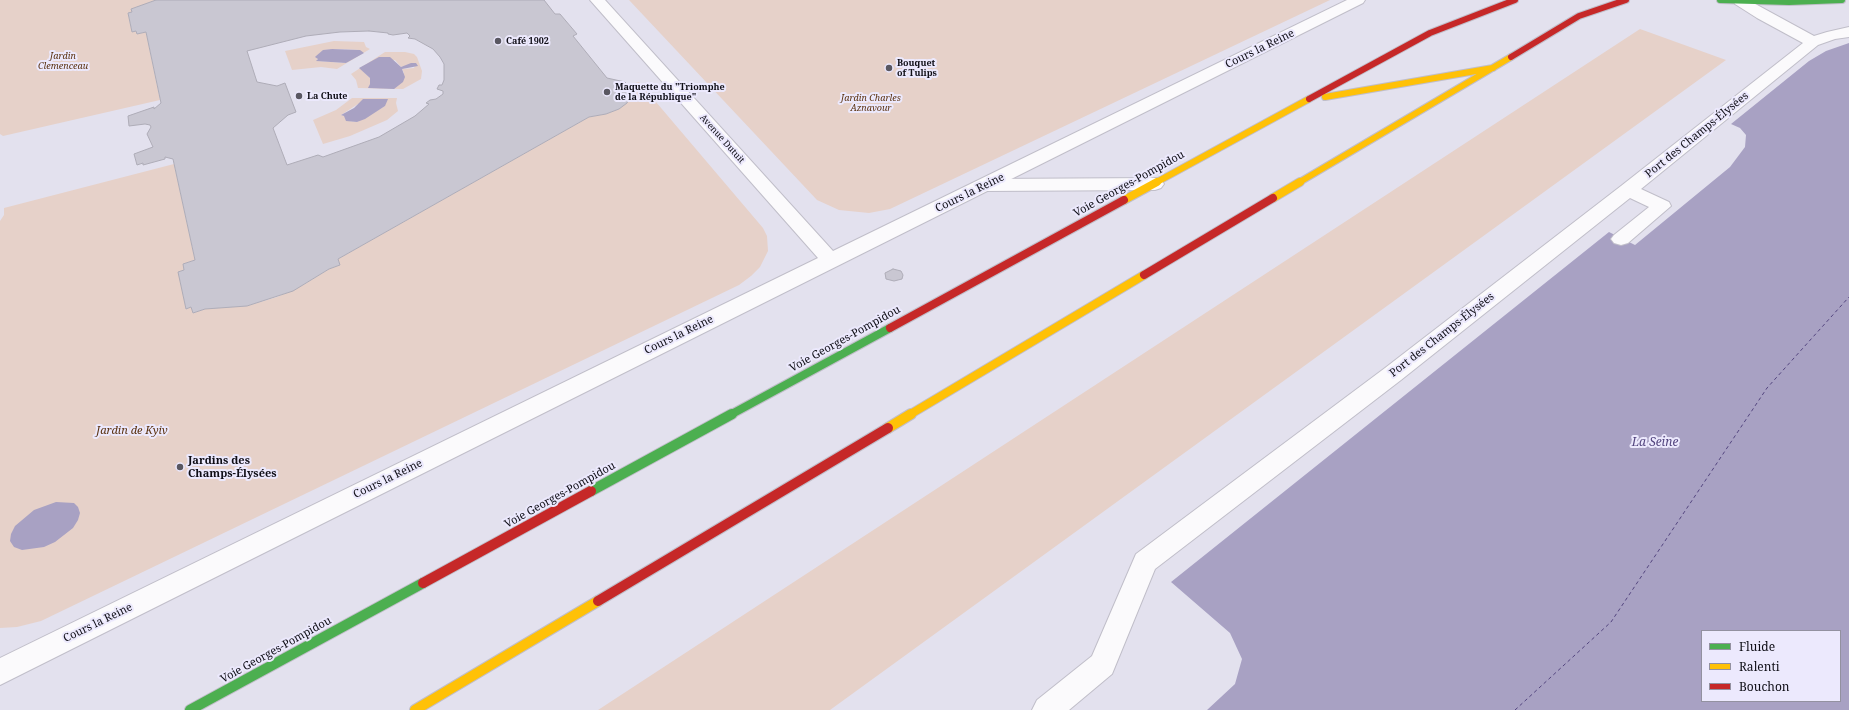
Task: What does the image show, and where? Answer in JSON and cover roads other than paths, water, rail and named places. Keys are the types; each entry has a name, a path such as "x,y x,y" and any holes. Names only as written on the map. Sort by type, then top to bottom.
{"main road":[{"name":"Voie Georges-Pompidou","path":"190,710 1430,33 1515,0"},
{"path":"415,710 1579,16 1626,0"},
{"path":"1720,0 1842,0"},
{"path":"1430,33 1453,14"},
{"path":"1308,100 1493,68"}],"street":[{"name":"Avenue Dutuit","path":"597,0 830,260"},
{"name":"Cours la Reine","path":"0,672 1358,0"},
{"path":"1740,1 1762,16 1813,42"},
{"name":"Port des Champs-Élysées","path":"1046,710 1102,665 1145,562 1393,374 1628,190 1813,42 1832,35 1849,32"},
{"path":"986,185 1155,184"},
{"path":"1621,239 1662,206 1628,190"}],"water":[{"name":"La Seine","path":"1849,43 1849,710 1207,710 1235,684 1242,659 1230,633 1171,582 1609,232 1635,245 1730,167 1745,147 1746,135 1740,128 1731,124 1809,61 1826,51"},
{"path":"323,50 360,50 364,53 346,63 316,61 318,59 315,57"},
{"path":"379,57 390,57 401,67 411,63 416,63 418,66 402,69 405,77 403,82 394,89 368,88 370,78 359,68"},
{"path":"363,99 388,99 385,106 365,119 357,122 346,121 344,116 341,115 354,108"},
{"path":"56,502 74,503 78,507 80,513 73,528 55,542 44,547 22,550 14,547 10,541 11,534 15,526 34,510"}],"place":[{"name":"Café 1902","path":"498,41"},
{"name":"Bouquet of Tulips","path":"889,68"},
{"name":"Maquette du \"Triomphe de la République\"","path":"607,92"},
{"name":"La Chute","path":"299,96"},
{"name":"Jardins des Champs-Élysées","path":"180,467"}],"park label":[{"name":"Jardin Clemenceau","path":"63,62"},
{"name":"Jardin Charles Aznavour","path":"871,104"},
{"name":"Jardin de Kyiv","path":"132,431"}]}
